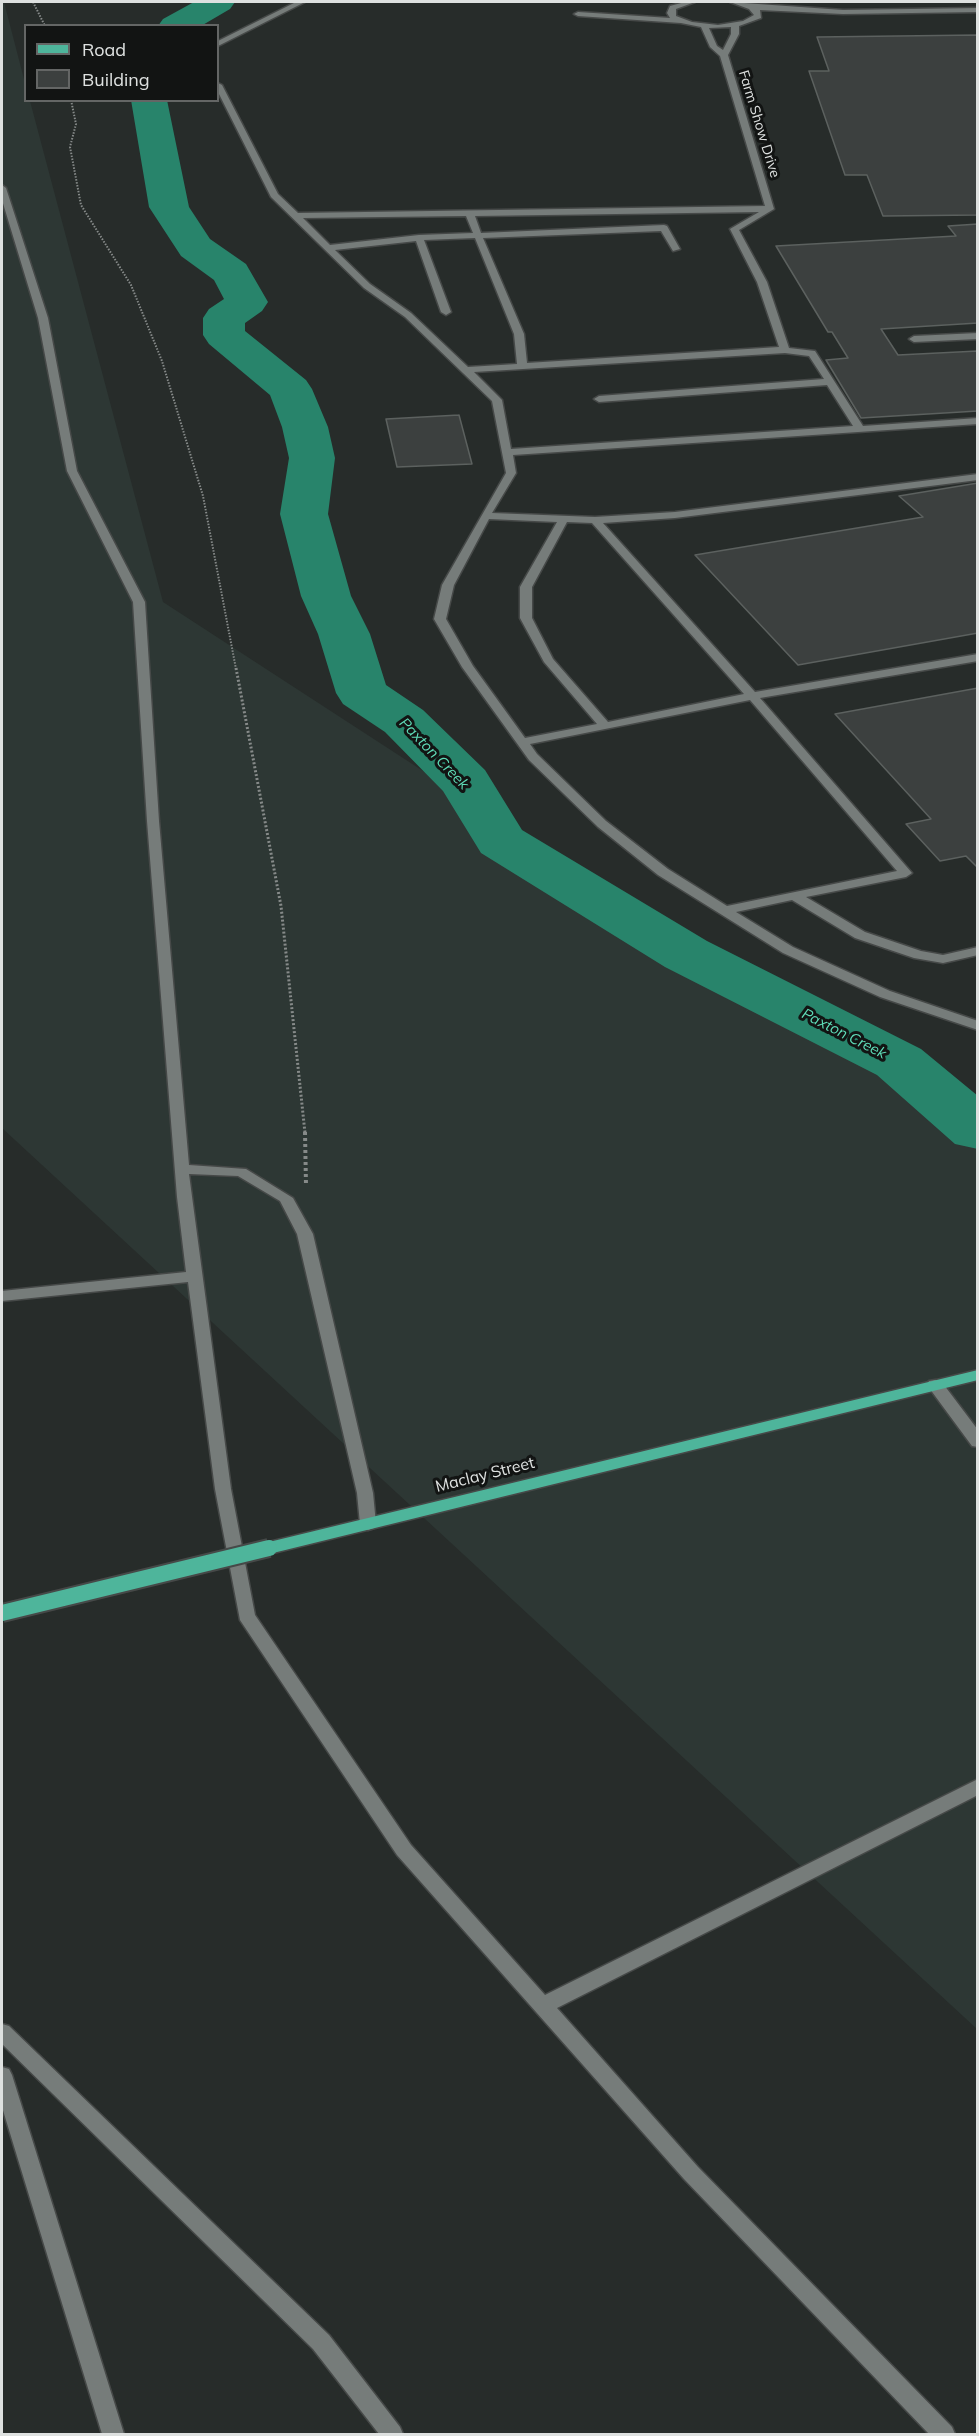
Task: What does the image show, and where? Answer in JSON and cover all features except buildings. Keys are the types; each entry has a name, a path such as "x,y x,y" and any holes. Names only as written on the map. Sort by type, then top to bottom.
{"main road":[{"name":"Maclay Street","path":"2,1613 978,1375"}],"lane":[{"path":"219,43 301,2"},
{"path":"663,9 690,2"},
{"path":"652,10 578,14 680,21 704,26 735,25 758,19 758,11 741,2 733,2"},
{"path":"902,2 906,11"},
{"path":"752,7 843,12 978,10"},
{"path":"673,8 671,12 680,21"},
{"path":"780,17 818,16 843,12"},
{"path":"724,55 735,34 735,25"},
{"name":"Farm Show Drive","path":"704,26 714,47 724,55 769,205"},
{"path":"219,87 274,195 293,216 372,290 408,315 497,400 511,473 448,585 440,619 468,668 533,757 602,825 663,872 788,950 885,994 978,1026"},
{"path":"2,188 43,318 72,471 139,602 153,821 182,1169 223,1489 246,1616 404,1850 691,2173 944,2434"},
{"path":"293,216 769,205"},
{"path":"769,205 734,230 762,282 785,350"},
{"path":"470,212 519,334 522,367"},
{"path":"327,248 418,238 664,228 676,249"},
{"path":"418,238 446,312"},
{"path":"914,339 978,336"},
{"path":"466,370 785,350 812,353 859,429"},
{"path":"599,399 829,382"},
{"path":"507,452 978,421"},
{"path":"486,516 595,520 675,515 978,477"},
{"path":"564,518 526,587 526,618 548,660 605,726"},
{"path":"595,520 753,696 906,873 725,910"},
{"path":"523,742 753,696 978,657"},
{"path":"794,896 860,935 919,955 943,959 978,951"},
{"path":"182,1169 241,1172 286,1198 305,1234 365,1493 368,1524"},
{"path":"2,1296 195,1276"},
{"path":"935,1385 978,1442"},
{"path":"542,2006 978,1785"},
{"path":"2,2032 321,2342 393,2434"},
{"path":"2,2075 113,2434"}],"path":[{"path":"33,2 44,24"},
{"path":"71,102 76,124 70,147 81,205 131,285 162,362 203,496 281,906 306,1138 306,1186"}],"shaded area":[{"path":"2,2 4,2 24,79 24,102 30,102 163,602 977,1131 977,2029 2,1128"}],"waterway":[{"name":"Paxton Creek","path":"179,24 218,2"},
{"name":"Paxton Creek","path":"149,102 169,207 195,247 231,273 247,302 224,318 224,335 290,389 305,427 312,458 304,514 326,596 344,634 362,693 404,721 465,782 501,841 686,954 899,1062 978,1130"}]}
